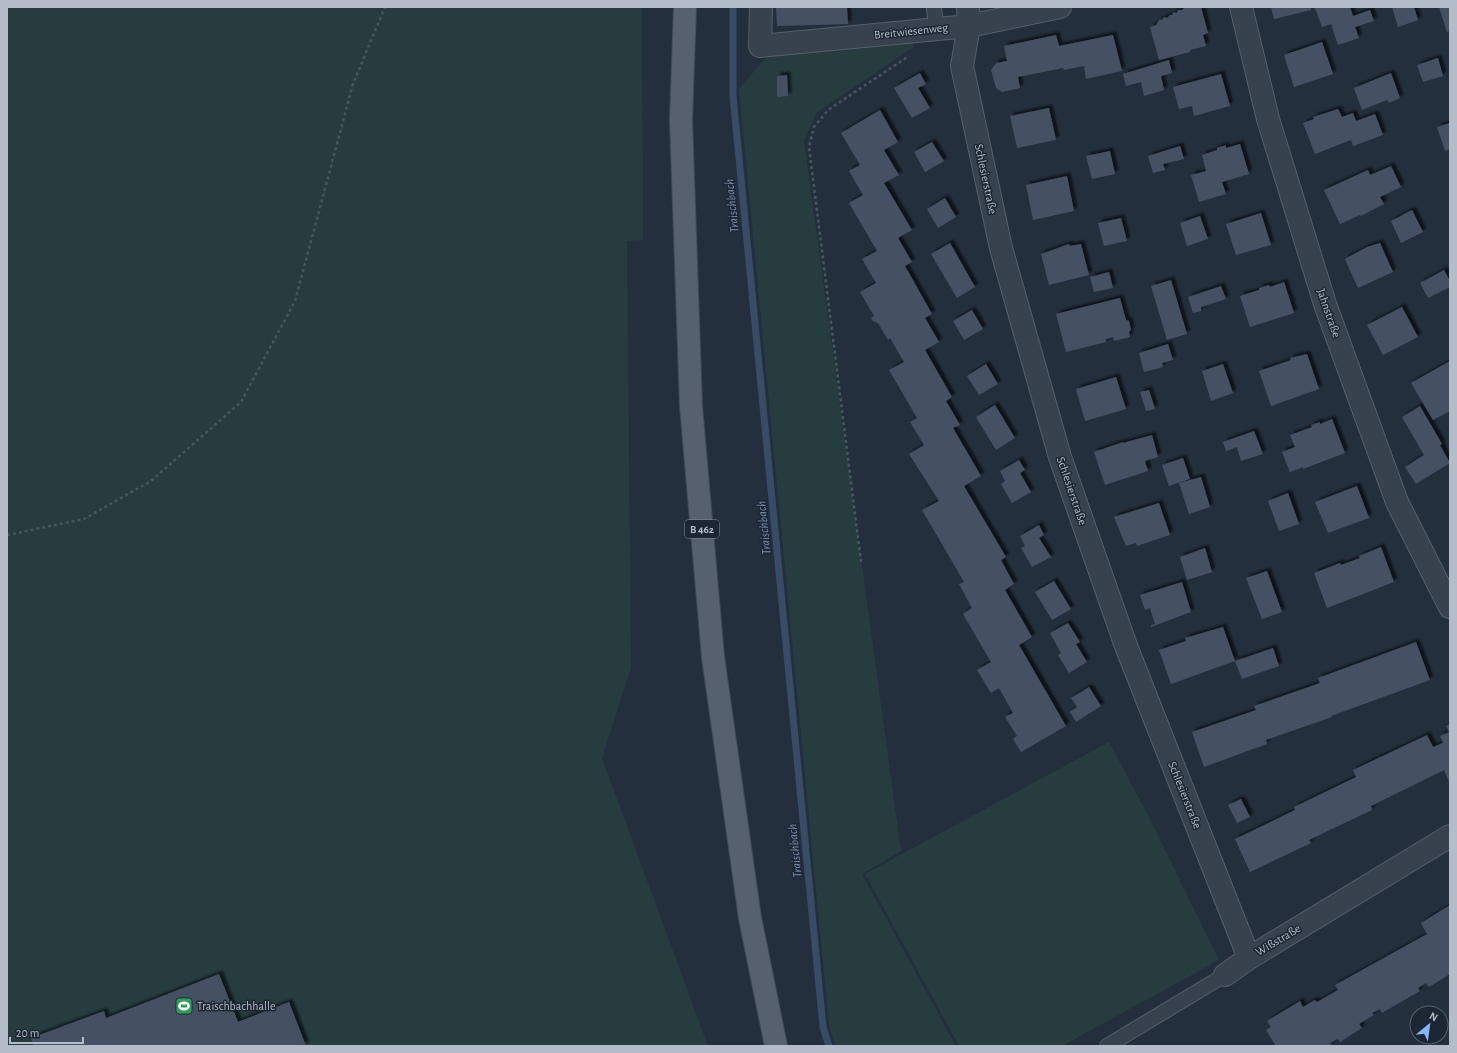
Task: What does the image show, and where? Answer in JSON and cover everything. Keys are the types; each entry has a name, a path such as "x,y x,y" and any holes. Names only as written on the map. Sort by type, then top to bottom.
{"main road":[{"name":"B 462","path":"685,7 682,120 691,406 714,657 750,918 776,1046"}],"street":[{"name":"Breitwiesenweg","path":"761,7 760,46 936,29 968,16 1060,7"},
{"name":"Jahnstraße","path":"1241,7 1268,119 1325,304 1397,502 1450,607"},
{"name":"Schlesierstraße","path":"968,16 962,66 1001,248 1060,457 1126,646 1249,958"},
{"name":"Wißstraße","path":"1225,975 1249,958 1450,836"}],"lane":[{"path":"934,7 936,29"},
{"name":"Wißstraße","path":"1107,1046 1225,975"}],"path":[{"path":"7,535 84,519 151,481 241,402 295,301 353,84 385,7"},
{"path":"861,562 809,147 814,127 828,110 913,54"}],"green space":[{"path":"7,7 642,7 643,240 627,241 631,668 602,758 708,1046 7,1046"},
{"path":"911,39 914,47 817,112 804,141 901,851 862,874 956,1046 835,1046 829,1025 739,89 771,51"},
{"path":"1109,742 1147,813 1219,960 1062,1046 959,1046 865,874"}],"building":[{"path":"776,7 847,7 848,24 777,26"},
{"path":"1201,7 1208,33 1203,35 1206,46 1159,60 1150,27 1156,25 1160,19 1162,20 1164,17 1167,18 1174,12 1177,13 1178,10 1182,10 1184,8"},
{"path":"1271,7 1311,7 1311,10 1274,19"},
{"path":"1350,7 1353,16 1370,10 1374,21 1355,27 1359,38 1338,45 1331,24 1322,27 1315,8"},
{"path":"1392,7 1414,7 1418,20 1398,27"},
{"path":"1439,7 1450,7 1450,31 1447,32"},
{"path":"1056,35 1059,46 1113,35 1122,71 1086,79 1084,66 1064,70 1063,68 1018,77 1020,88 1002,92 996,88 991,70 996,63 1007,61 1004,46"},
{"path":"1322,42 1333,74 1294,87 1284,55"},
{"path":"1438,58 1443,76 1423,82 1417,65"},
{"path":"1169,60 1172,73 1161,76 1164,90 1144,96 1141,82 1126,86 1123,74"},
{"path":"920,73 926,84 918,88 930,108 912,118 894,88"},
{"path":"1391,73 1400,98 1389,103 1387,100 1362,110 1354,88"},
{"path":"1221,74 1230,106 1194,116 1192,106 1179,109 1173,87"},
{"path":"787,75 788,96 777,97 777,76"},
{"path":"1049,108 1056,140 1017,148 1010,116"},
{"path":"1338,109 1342,117 1353,113 1356,121 1375,114 1383,135 1353,146 1351,140 1315,154 1303,123 1314,119 1313,117"},
{"path":"880,110 898,142 884,150 899,175 884,183 912,230 898,238 912,262 905,266 932,314 925,318 939,342 925,350 952,397 946,401 960,425 953,428 981,476 964,486 1006,557 1001,560 1014,584 1005,590 1032,637 1019,645 1066,726 1021,752 1013,739 1017,736 1005,717 1013,713 999,688 991,693 977,670 991,662 963,614 972,608 959,584 964,582 922,510 939,501 909,454 924,445 910,422 917,418 889,370 904,362 890,338 888,340 878,323 873,321 871,318 874,316 860,292 876,283 862,259 877,251 849,203 863,195 849,171 860,165 841,133"},
{"path":"1450,123 1450,149 1445,151 1437,127"},
{"path":"932,142 944,161 925,172 914,152"},
{"path":"1240,144 1249,174 1222,182 1226,194 1199,202 1191,175 1206,171 1202,155 1226,145 1226,148"},
{"path":"1180,146 1184,159 1163,164 1165,170 1153,173 1148,156"},
{"path":"1110,151 1115,174 1092,179 1086,156"},
{"path":"1391,166 1401,187 1380,197 1384,204 1361,216 1360,215 1340,224 1324,190 1368,170 1370,175"},
{"path":"1067,176 1074,211 1033,220 1026,185"},
{"path":"945,198 956,217 938,228 927,209"},
{"path":"1412,210 1423,232 1401,243 1391,221"},
{"path":"1261,213 1271,245 1236,255 1226,224"},
{"path":"1200,216 1208,239 1187,246 1180,223"},
{"path":"1121,218 1127,241 1104,246 1098,223"},
{"path":"950,243 975,287 957,298 931,254"},
{"path":"1380,243 1393,272 1358,288 1345,259 1367,247"},
{"path":"1069,244 1070,246 1081,244 1089,275 1049,285 1041,254"},
{"path":"1444,270 1450,281 1450,287 1428,298 1420,283"},
{"path":"1109,272 1113,288 1094,292 1090,277"},
{"path":"1171,280 1187,334 1167,340 1151,286"},
{"path":"1284,282 1294,313 1250,327 1240,296 1259,290 1259,288 1269,285 1270,287"},
{"path":"1221,286 1226,299 1201,307 1201,311 1193,313 1188,297"},
{"path":"1120,298 1126,320 1129,321 1131,330 1129,332 1130,337 1114,341 1113,337 1106,339 1106,342 1066,352 1056,314"},
{"path":"1402,307 1418,337 1383,355 1367,325"},
{"path":"972,310 983,329 964,340 953,321"},
{"path":"1168,344 1173,360 1162,363 1163,367 1144,372 1139,353"},
{"path":"1307,354 1319,389 1271,406 1259,371 1291,360 1290,358"},
{"path":"1450,361 1450,411 1433,420 1411,383"},
{"path":"986,364 998,384 979,395 967,376"},
{"path":"1223,364 1233,393 1211,401 1202,371"},
{"path":"1116,377 1126,409 1085,421 1076,389"},
{"path":"1149,390 1155,409 1146,411 1140,392"},
{"path":"995,405 1015,438 996,450 976,417"},
{"path":"1420,406 1442,444 1440,445 1450,463 1416,484 1405,467 1424,455 1402,417"},
{"path":"1332,419 1345,453 1303,469 1303,467 1290,472 1282,452 1295,447 1290,435 1312,427 1311,425 1320,422 1320,424"},
{"path":"1254,431 1263,454 1241,461 1237,447 1226,451 1223,442"},
{"path":"1152,435 1158,457 1145,461 1148,471 1105,485 1094,452 1123,442"},
{"path":"1183,458 1190,479 1169,486 1162,465"},
{"path":"1019,460 1025,470 1020,473 1031,492 1012,503 1001,484 1005,481 1000,471"},
{"path":"1201,477 1210,507 1189,514 1179,483"},
{"path":"1357,486 1369,518 1328,533 1315,502"},
{"path":"1288,493 1299,524 1279,531 1268,501"},
{"path":"1159,503 1170,535 1137,546 1136,543 1126,546 1114,517"},
{"path":"1039,525 1044,535 1039,538 1051,557 1032,567 1021,548 1025,546 1020,536"},
{"path":"1381,547 1394,582 1327,608 1314,573 1340,563 1341,565 1360,558 1359,556"},
{"path":"1205,548 1212,572 1187,580 1180,557"},
{"path":"1267,571 1282,612 1262,619 1246,578"},
{"path":"1054,581 1071,609 1052,620 1035,592"},
{"path":"1182,582 1191,612 1151,627 1151,625 1155,624 1150,608 1145,610 1140,595"},
{"path":"1068,623 1080,642 1076,644 1087,662 1069,673 1058,655 1061,653 1050,633"},
{"path":"1223,627 1235,661 1171,684 1159,650 1186,641 1185,638"},
{"path":"1416,642 1430,680 1266,740 1267,744 1204,767 1192,732 1256,710 1254,706 1320,683 1318,678"},
{"path":"1273,648 1279,666 1242,679 1235,661"},
{"path":"1089,687 1101,706 1076,722 1070,712 1077,707 1071,698"},
{"path":"1450,724 1450,784 1444,770 1371,806 1372,810 1309,840 1311,843 1250,872 1235,839 1295,810 1294,807 1356,777 1353,770 1427,735 1433,747 1443,743 1440,736 1449,732 1446,726"},
{"path":"1241,799 1250,817 1237,823 1228,805"},
{"path":"1450,905 1450,974 1429,987 1426,983 1418,988 1420,991 1382,1013 1380,1009 1372,1013 1374,1015 1359,1024 1362,1028 1340,1042 1338,1039 1330,1043 1332,1046 1276,1046 1266,1030 1271,1027 1267,1021 1300,1001 1303,1007 1315,1000 1317,1002 1338,990 1335,985 1427,934 1421,923"},
{"name":"Traischbachhalle","path":"219,974 238,1022 289,1002 306,1046 34,1046 31,1038 104,1011 106,1018"}],"waterway":[{"name":"Traischbach","path":"733,7 733,96 823,1027 829,1046"}],"place":[{"name":"Traischbachhalle","path":"184,1006"}]}
